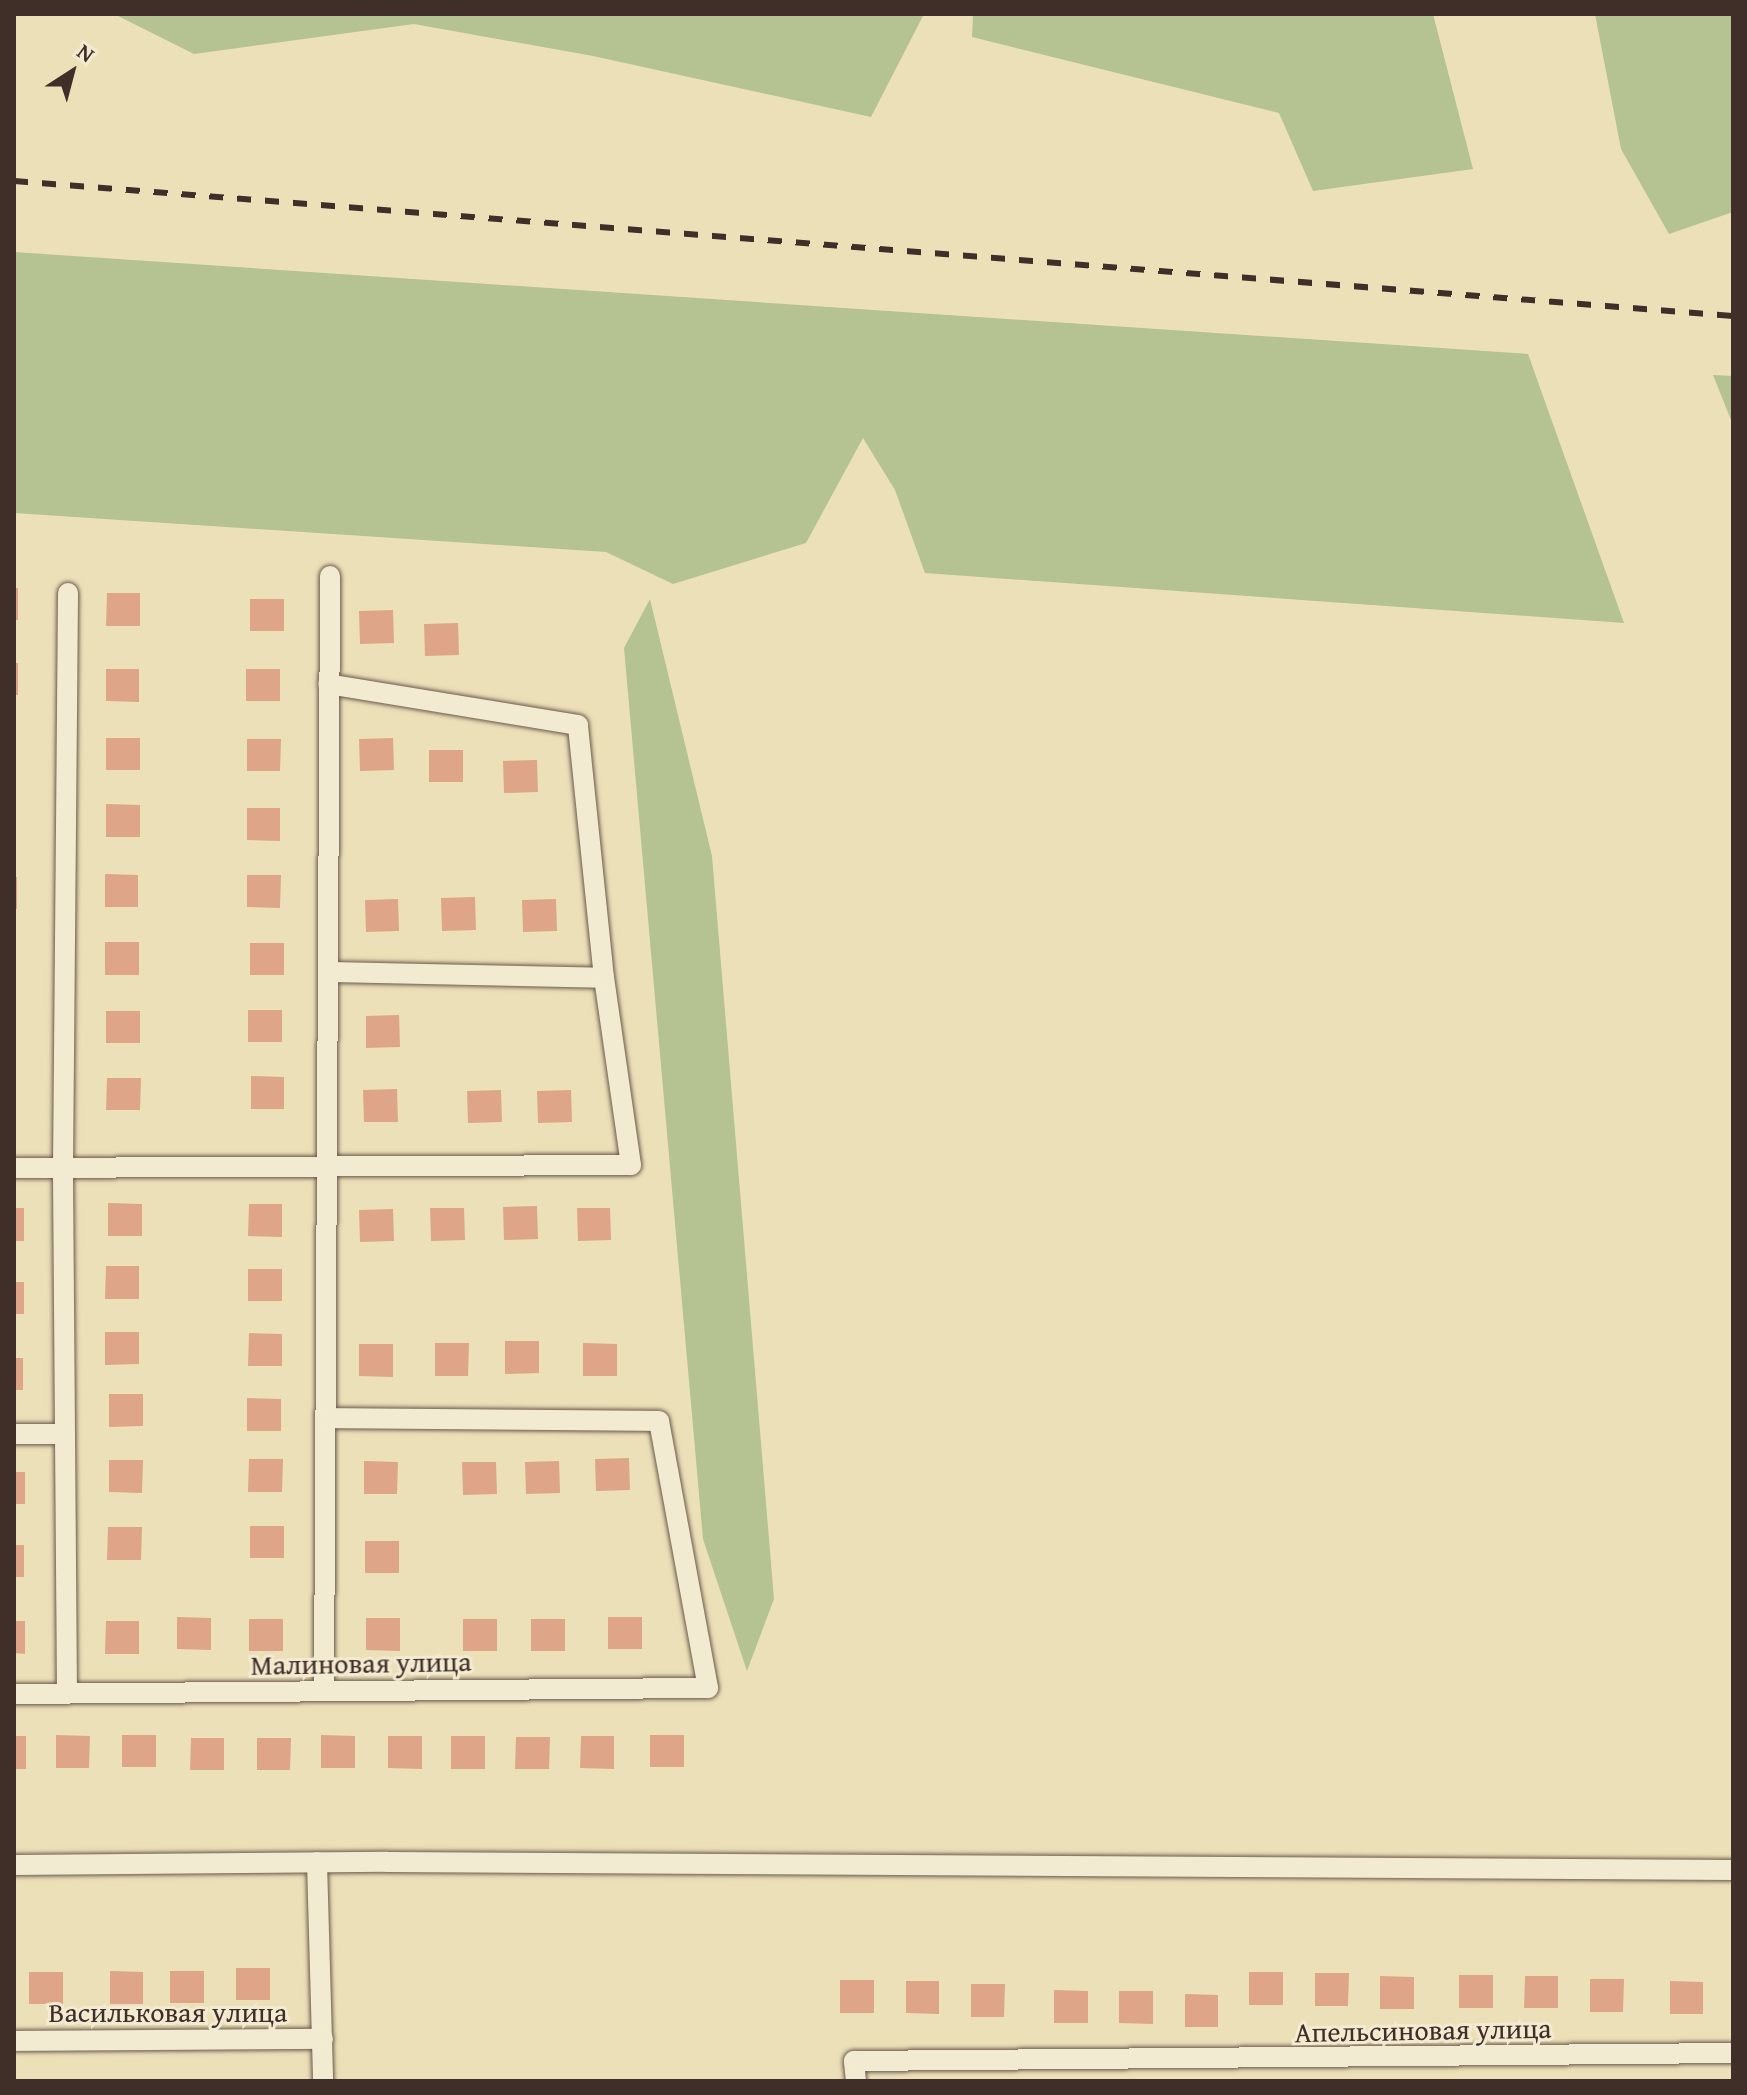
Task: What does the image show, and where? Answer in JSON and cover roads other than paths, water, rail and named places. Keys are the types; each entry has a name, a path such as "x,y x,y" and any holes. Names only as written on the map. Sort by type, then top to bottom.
{"street":[{"path":"324,1691 330,576"},
{"path":"67,1694 63,1169 68,593"},
{"path":"14,1168 631,1165 604,978 578,725 328,684"},
{"path":"329,972 604,978"},
{"name":"Малиновая улица","path":"14,1694 708,1688 659,1421 327,1418"},
{"path":"14,1434 65,1434"},
{"path":"14,1865 317,1862 1733,1870"},
{"path":"317,1862 323,2081"},
{"name":"Васильковая улица","path":"14,2041 323,2039"},
{"name":"Апельсиновая улица","path":"856,2081 854,2061 1114,2072 1733,2053"}],"railway":[{"path":"14,181 1733,316"}]}
